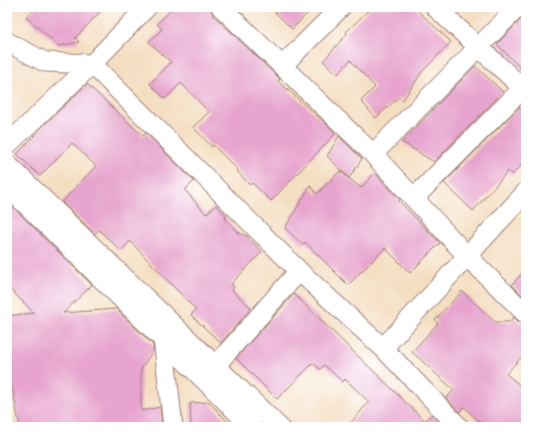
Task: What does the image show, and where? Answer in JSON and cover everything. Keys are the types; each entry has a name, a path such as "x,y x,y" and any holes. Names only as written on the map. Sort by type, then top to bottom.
{"street":[{"path":"7,145 92,64 147,7"},
{"path":"221,7 373,154 466,256 526,314"},
{"path":"282,66 341,7"},
{"path":"414,198 525,88 435,7"},
{"path":"373,154 518,7"},
{"path":"7,42 45,62 92,64 299,271 383,348 459,427"},
{"path":"7,164 279,427"},
{"path":"7,186 204,378 233,410 252,427"},
{"path":"383,348 526,192"},
{"path":"216,365 299,271"},
{"path":"163,338 173,427"}],"building":[{"path":"36,7 105,7 75,38 79,42 59,46 26,17"},
{"path":"174,7 210,7 213,15 280,79 278,81 336,133 271,201 252,183 250,185 237,171 238,170 213,145 212,147 193,127 209,112 181,83 165,99 150,84 171,62 149,42 162,29 157,24"},
{"path":"270,7 314,7 292,29"},
{"path":"372,7 414,7 451,42 422,72 403,100 399,97 376,118 361,101 375,87 350,60 338,74 323,61 347,34 346,32"},
{"path":"526,14 526,74 497,44"},
{"path":"475,66 503,92 434,162 402,142"},
{"path":"87,84 143,136 146,133 194,181 185,190 206,214 216,205 227,217 225,218 239,233 247,236 262,252 231,284 234,287 232,290 251,308 221,343 191,315 196,310 130,241 121,251 99,230 95,234 62,202 96,166 72,143 40,176 17,154 46,123"},
{"path":"519,107 526,114 526,160 512,175 508,171 473,211 444,183"},
{"path":"339,136 362,159 349,178 327,156"},
{"path":"340,171 361,188 375,173 400,200 399,201 440,243 410,273 385,248 348,285 305,242 303,245 285,228 310,186 317,194"},
{"path":"7,201 92,285 63,313 116,309 153,345 153,351 141,369 141,411 160,407 162,427 20,427 8,367 7,316 34,313 7,286"},
{"path":"526,268 526,299 512,285"},
{"path":"462,291 495,322 509,322 514,317 519,322 526,325 526,352 506,374 526,390 526,427 485,427 464,407 459,412 446,398 454,390 412,352 438,323 435,320"},
{"path":"294,294 425,421 432,414 444,427 347,427 369,402 345,379 343,382 324,365 320,369 313,363 277,399 236,358"},
{"path":"209,402 233,427 191,427 190,403"}]}
